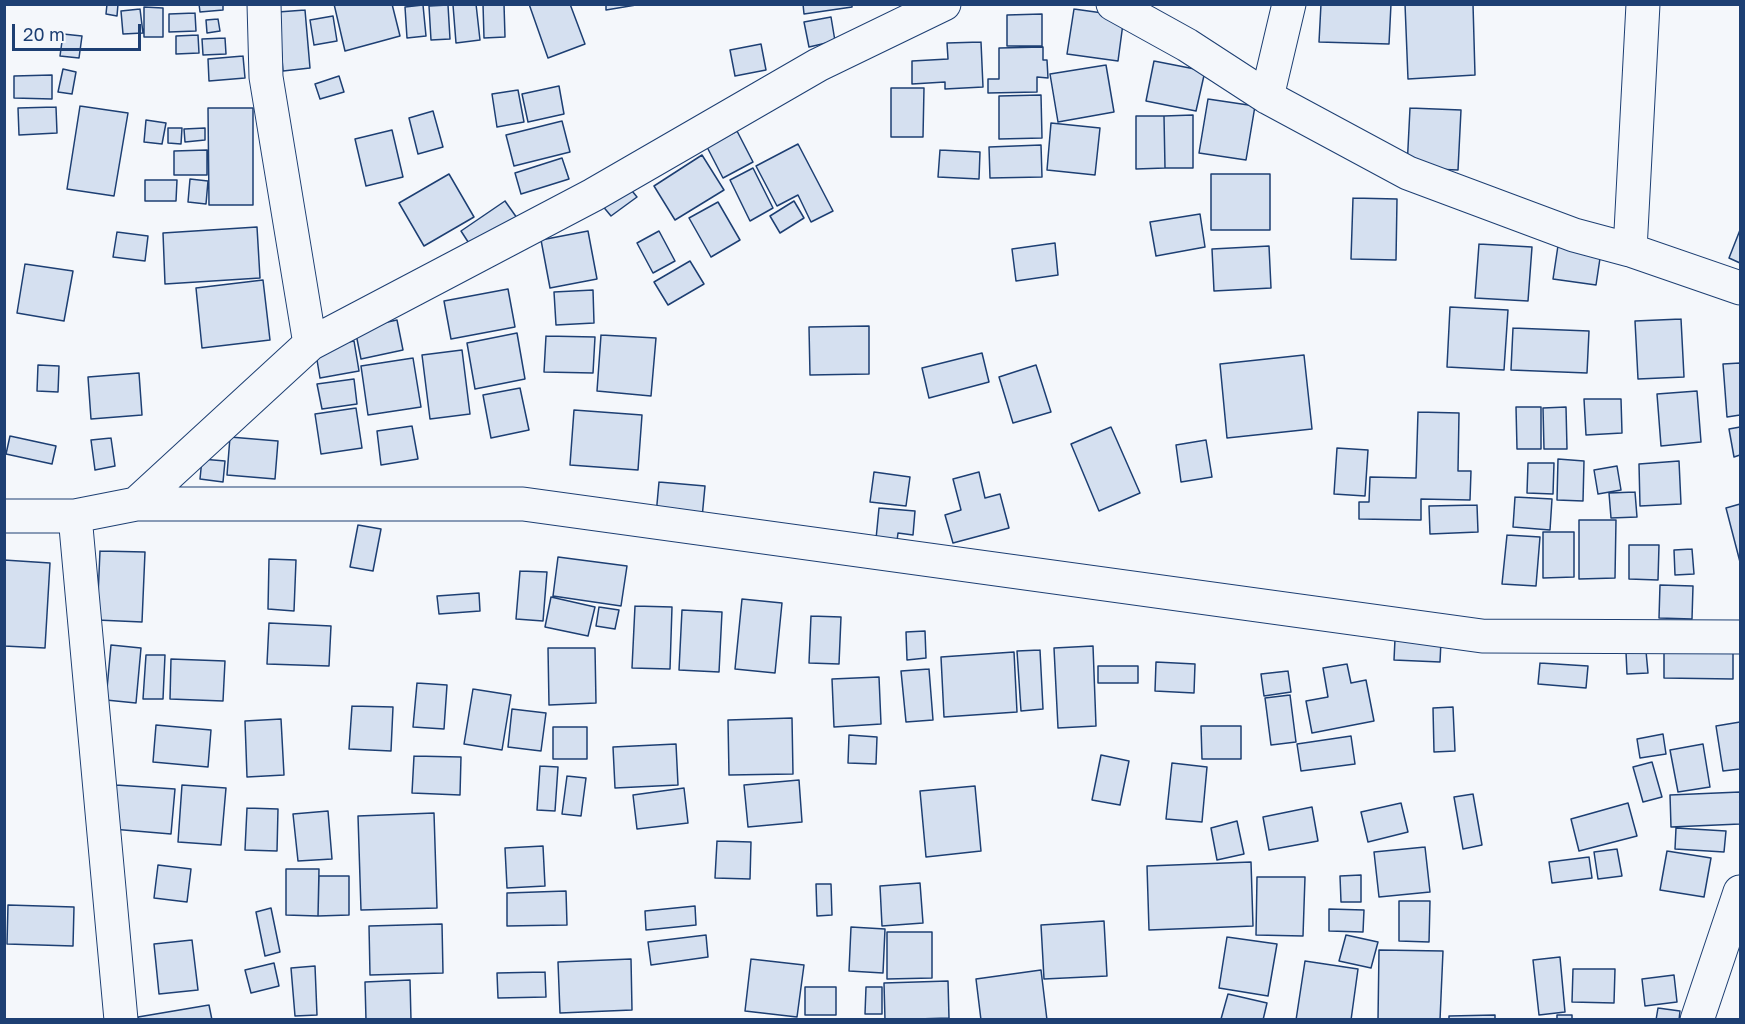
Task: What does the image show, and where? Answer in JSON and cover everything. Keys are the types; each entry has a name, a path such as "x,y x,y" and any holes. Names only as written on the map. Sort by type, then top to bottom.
{"street":[{"path":"264,4 266,77 310,344"},
{"path":"136,504 310,344 593,195 910,13 944,4"},
{"path":"1113,4 1187,45 1268,97 1408,173 1574,235 1630,250 1740,288"},
{"path":"1268,97 1289,4"},
{"path":"1630,250 1643,4"},
{"path":"4,516 75,516 136,504 523,504 1482,636 1740,637"},
{"path":"75,516 121,1020"},
{"path":"1697,1020 1740,892"}],"building":[{"path":"107,4 118,4 117,16 106,14"},
{"path":"199,4 223,4 223,10 200,12"},
{"path":"334,4 392,4 400,36 345,51"},
{"path":"476,4 480,40 456,43 453,5"},
{"path":"483,4 504,4 505,37 484,38"},
{"path":"529,4 570,4 585,44 548,58"},
{"path":"606,4 642,4 606,10"},
{"path":"803,4 852,4 852,7 804,14"},
{"path":"1321,4 1391,4 1389,44 1319,42"},
{"path":"1405,4 1473,4 1475,75 1408,79"},
{"path":"423,5 426,36 407,38 405,7"},
{"path":"448,5 450,39 431,40 429,6"},
{"path":"144,7 163,8 163,37 144,37"},
{"path":"140,9 143,33 123,34 121,11"},
{"path":"1074,9 1124,16 1118,61 1067,54"},
{"path":"305,10 310,68 283,71 278,12"},
{"path":"195,13 196,31 169,32 169,14"},
{"path":"1042,14 1042,46 1007,46 1007,15"},
{"path":"333,16 337,41 314,45 310,20"},
{"path":"831,17 835,41 809,47 804,22"},
{"path":"218,19 220,31 207,33 206,20"},
{"path":"63,34 82,36 79,58 60,56"},
{"path":"198,35 199,53 176,54 176,36"},
{"path":"225,38 226,54 203,55 202,39"},
{"path":"981,42 983,87 945,89 945,82 912,84 912,61 948,59 947,43"},
{"path":"761,44 766,70 735,76 730,50"},
{"path":"1043,47 1043,60 1047,60 1048,78 1037,77 1037,92 988,93 988,79 999,79 999,48"},
{"path":"243,56 245,78 209,81 208,59"},
{"path":"1154,61 1205,71 1196,111 1146,101"},
{"path":"1106,65 1114,112 1058,122 1050,74"},
{"path":"63,69 76,72 72,94 58,92"},
{"path":"52,75 52,99 14,98 14,76"},
{"path":"339,76 344,92 320,99 315,84"},
{"path":"559,86 564,114 528,122 522,94"},
{"path":"891,88 924,88 923,137 891,137"},
{"path":"518,90 524,122 497,127 492,94"},
{"path":"1041,95 1042,138 999,139 999,96"},
{"path":"1208,99 1255,106 1246,160 1199,153"},
{"path":"80,106 128,113 114,196 67,189"},
{"path":"56,107 57,133 19,135 18,108"},
{"path":"208,108 253,108 253,205 209,205"},
{"path":"1410,108 1461,110 1458,170 1407,168"},
{"path":"433,111 443,147 418,154 409,118"},
{"path":"1193,115 1193,168 1165,168 1164,116"},
{"path":"1136,116 1164,116 1165,168 1136,169"},
{"path":"146,120 166,123 162,144 144,142"},
{"path":"562,121 570,152 514,166 506,135"},
{"path":"1051,123 1100,128 1095,175 1047,170"},
{"path":"168,128 182,128 181,144 168,143"},
{"path":"205,128 205,140 185,142 184,129"},
{"path":"392,130 403,177 366,186 355,139"},
{"path":"737,131 753,162 723,178 707,147"},
{"path":"798,144 833,211 811,222 798,195 777,206 756,166"},
{"path":"1041,145 1042,177 990,178 989,147"},
{"path":"207,150 207,175 174,175 174,151"},
{"path":"940,150 980,152 979,179 938,177"},
{"path":"702,155 724,190 675,220 654,186"},
{"path":"562,158 569,179 521,194 515,173"},
{"path":"753,168 773,208 750,221 730,180"},
{"path":"449,174 474,217 424,246 399,203"},
{"path":"1211,174 1270,174 1270,230 1211,230"},
{"path":"190,179 208,181 206,204 188,202"},
{"path":"145,180 177,180 176,201 145,201"},
{"path":"628,186 637,197 611,216 601,204"},
{"path":"1353,198 1397,199 1396,260 1351,259"},
{"path":"505,201 517,218 472,248 461,231"},
{"path":"794,201 804,218 780,233 770,216"},
{"path":"718,202 740,240 711,257 689,218"},
{"path":"1200,214 1205,247 1156,256 1150,222"},
{"path":"257,227 260,278 165,284 163,233"},
{"path":"1740,230 1740,263 1729,258"},
{"path":"588,231 597,279 550,288 541,240"},
{"path":"659,231 675,261 653,273 637,243"},
{"path":"117,232 148,236 145,261 113,257"},
{"path":"1559,239 1602,245 1596,285 1553,279"},
{"path":"1055,243 1058,275 1016,281 1012,249"},
{"path":"1479,244 1532,247 1528,301 1475,298"},
{"path":"1269,246 1271,288 1214,291 1212,249"},
{"path":"690,261 704,284 668,305 654,282"},
{"path":"25,264 73,271 64,321 17,313"},
{"path":"263,280 270,340 202,348 196,288"},
{"path":"508,289 515,327 451,339 444,301"},
{"path":"593,290 594,323 556,325 554,292"},
{"path":"1450,307 1508,310 1504,370 1447,367"},
{"path":"1681,319 1684,377 1638,379 1635,321"},
{"path":"397,320 403,350 361,359 355,329"},
{"path":"869,326 869,374 810,375 809,327"},
{"path":"1513,328 1589,331 1587,373 1511,370"},
{"path":"517,333 525,379 475,389 467,343"},
{"path":"601,335 656,338 651,396 597,391"},
{"path":"546,336 595,337 593,373 544,372"},
{"path":"354,341 359,371 320,378 315,348"},
{"path":"462,350 470,414 430,419 422,355"},
{"path":"982,353 989,382 929,398 922,368"},
{"path":"1304,355 1312,429 1227,438 1220,364"},
{"path":"413,358 421,407 368,415 361,366"},
{"path":"1740,363 1740,415 1727,417 1723,364"},
{"path":"38,365 59,366 58,392 37,391"},
{"path":"1036,365 1051,412 1013,423 999,377"},
{"path":"139,373 142,415 91,419 88,377"},
{"path":"354,379 357,404 322,409 317,384"},
{"path":"520,388 529,430 491,438 483,395"},
{"path":"1697,391 1701,442 1661,446 1657,394"},
{"path":"1584,399 1621,399 1622,433 1586,435"},
{"path":"1516,407 1541,407 1541,449 1517,449"},
{"path":"1566,407 1567,449 1544,449 1543,408"},
{"path":"356,408 362,448 321,454 315,414"},
{"path":"574,410 642,415 638,470 570,465"},
{"path":"1418,412 1459,413 1458,471 1471,471 1470,500 1421,499 1421,520 1359,519 1359,502 1369,502 1370,477 1416,478"},
{"path":"412,426 418,459 381,465 377,431"},
{"path":"1111,427 1140,493 1099,511 1071,444"},
{"path":"1740,427 1740,455 1734,457 1729,429"},
{"path":"10,436 56,446 52,464 6,454"},
{"path":"230,437 278,441 275,479 227,475"},
{"path":"111,438 115,466 95,470 91,440"},
{"path":"1206,440 1212,477 1181,482 1176,445"},
{"path":"1337,448 1368,450 1365,496 1334,494"},
{"path":"202,459 225,461 223,482 200,479"},
{"path":"1558,459 1584,461 1583,501 1557,500"},
{"path":"1679,461 1681,504 1640,506 1639,464"},
{"path":"1528,463 1554,463 1553,494 1527,493"},
{"path":"1617,466 1621,490 1598,494 1594,470"},
{"path":"874,472 910,477 906,506 870,502"},
{"path":"979,472 985,498 1000,494 1009,528 953,543 945,515 961,510 953,479"},
{"path":"659,482 705,486 702,518 656,515"},
{"path":"1635,492 1637,517 1611,518 1609,493"},
{"path":"1515,497 1552,499 1550,530 1513,527"},
{"path":"1740,504 1740,562 1726,508"},
{"path":"1477,505 1478,532 1430,534 1429,506"},
{"path":"879,508 915,511 913,535 898,533 897,541 876,539"},
{"path":"1579,520 1616,520 1615,578 1579,579"},
{"path":"358,525 381,529 373,571 350,567"},
{"path":"1543,532 1574,532 1574,577 1543,578"},
{"path":"1507,535 1540,537 1536,586 1502,584"},
{"path":"1629,545 1659,545 1658,580 1629,579"},
{"path":"1692,549 1694,574 1675,575 1674,550"},
{"path":"100,551 145,552 142,622 97,620"},
{"path":"558,557 627,566 621,606 553,596"},
{"path":"269,559 296,560 294,611 268,609"},
{"path":"4,560 50,563 45,648 4,646"},
{"path":"520,571 547,572 543,621 516,619"},
{"path":"1660,585 1693,586 1692,619 1659,618"},
{"path":"479,593 480,611 439,614 437,596"},
{"path":"551,597 595,607 588,636 545,627"},
{"path":"742,599 782,603 775,673 735,669"},
{"path":"635,606 672,607 670,669 632,668"},
{"path":"599,607 619,610 615,629 596,626"},
{"path":"682,610 722,612 719,672 679,670"},
{"path":"811,616 841,617 839,664 809,663"},
{"path":"269,623 331,626 329,666 267,664"},
{"path":"925,631 926,658 907,660 906,632"},
{"path":"1395,639 1441,641 1440,662 1394,660"},
{"path":"111,645 141,648 136,703 106,700"},
{"path":"1093,646 1096,726 1058,728 1054,648"},
{"path":"1664,647 1733,648 1733,679 1664,678"},
{"path":"548,648 595,648 596,703 549,705"},
{"path":"1040,650 1043,709 1021,711 1017,651"},
{"path":"1646,651 1648,673 1627,674 1626,652"},
{"path":"1014,652 1017,712 944,717 941,657"},
{"path":"146,655 165,655 163,699 143,699"},
{"path":"171,659 225,661 223,701 170,699"},
{"path":"1156,662 1195,664 1194,693 1155,691"},
{"path":"1540,663 1588,666 1586,688 1538,684"},
{"path":"1347,664 1351,683 1366,680 1374,721 1312,733 1306,701 1328,697 1323,668"},
{"path":"1098,666 1138,666 1138,683 1098,683"},
{"path":"929,669 933,720 906,722 901,671"},
{"path":"1288,671 1291,692 1264,696 1261,674"},
{"path":"879,677 881,724 834,727 832,679"},
{"path":"417,683 447,685 444,729 413,727"},
{"path":"473,689 511,695 502,750 464,744"},
{"path":"1290,695 1296,742 1271,745 1265,698"},
{"path":"352,706 393,707 391,751 349,749"},
{"path":"1453,707 1455,751 1434,752 1433,708"},
{"path":"512,709 546,713 541,751 508,747"},
{"path":"792,718 793,774 729,775 728,720"},
{"path":"281,719 284,775 247,777 245,721"},
{"path":"1740,722 1740,769 1723,771 1716,726"},
{"path":"156,725 211,730 208,767 153,762"},
{"path":"1201,726 1241,726 1241,759 1202,759"},
{"path":"553,727 587,727 587,759 553,759"},
{"path":"1663,734 1666,754 1640,758 1637,739"},
{"path":"849,735 877,737 876,764 848,763"},
{"path":"1351,736 1355,764 1301,771 1297,744"},
{"path":"676,744 678,785 615,788 613,747"},
{"path":"1703,744 1710,787 1678,792 1670,750"},
{"path":"1101,755 1129,761 1120,805 1092,800"},
{"path":"414,756 461,757 460,795 412,793"},
{"path":"1652,762 1662,797 1643,802 1633,767"},
{"path":"1172,763 1207,767 1202,822 1166,819"},
{"path":"540,766 558,767 555,811 537,810"},
{"path":"567,776 586,778 581,816 562,814"},
{"path":"799,780 802,822 748,827 744,785"},
{"path":"116,785 175,789 171,834 112,829"},
{"path":"182,785 226,788 221,845 178,842"},
{"path":"975,786 981,851 926,857 920,791"},
{"path":"684,788 688,823 637,829 633,795"},
{"path":"1740,792 1740,824 1671,827 1670,795"},
{"path":"1473,794 1482,845 1463,849 1454,797"},
{"path":"1401,803 1408,832 1368,842 1361,812"},
{"path":"1628,803 1637,836 1579,851 1571,819"},
{"path":"1312,807 1318,841 1269,850 1263,817"},
{"path":"247,808 278,809 277,851 245,850"},
{"path":"328,811 332,859 298,861 293,814"},
{"path":"434,813 437,908 361,910 358,816"},
{"path":"1237,821 1244,854 1217,860 1211,828"},
{"path":"1676,828 1726,831 1724,852 1675,849"},
{"path":"717,841 751,842 750,879 715,878"},
{"path":"543,846 545,886 507,888 505,848"},
{"path":"1425,847 1430,892 1379,897 1374,852"},
{"path":"1617,849 1622,876 1598,879 1594,852"},
{"path":"1667,851 1711,858 1704,897 1660,890"},
{"path":"1589,857 1592,878 1552,883 1549,862"},
{"path":"1251,862 1253,926 1149,930 1147,866"},
{"path":"158,865 191,869 187,902 154,898"},
{"path":"286,869 319,869 318,916 286,915"},
{"path":"1361,875 1361,902 1341,902 1340,876"},
{"path":"319,876 349,876 349,915 318,916"},
{"path":"1257,877 1305,877 1303,936 1256,935"},
{"path":"920,883 923,923 882,926 880,886"},
{"path":"816,884 831,884 832,915 817,916"},
{"path":"566,891 567,925 507,926 507,893"},
{"path":"1399,901 1430,901 1429,942 1399,941"},
{"path":"8,905 74,907 73,946 7,944"},
{"path":"695,906 696,925 646,930 645,911"},
{"path":"271,908 280,952 265,956 256,912"},
{"path":"1329,909 1364,910 1363,932 1329,931"},
{"path":"1104,921 1107,976 1044,979 1041,925"},
{"path":"442,924 443,973 370,975 369,926"},
{"path":"851,927 885,929 883,973 849,971"},
{"path":"887,932 932,932 932,978 887,979"},
{"path":"706,935 708,957 651,965 648,942"},
{"path":"1346,935 1378,942 1371,968 1339,961"},
{"path":"1227,937 1277,944 1268,996 1219,988"},
{"path":"192,940 198,990 159,994 154,944"},
{"path":"1379,950 1443,951 1440,1020 1378,1020"},
{"path":"1560,957 1565,1012 1539,1015 1533,960"},
{"path":"631,959 632,1010 560,1013 558,962"},
{"path":"751,959 804,965 797,1017 745,1011"},
{"path":"1305,961 1358,969 1351,1020 1296,1020"},
{"path":"274,963 279,986 251,993 245,970"},
{"path":"315,966 317,1015 295,1016 291,968"},
{"path":"1573,969 1615,969 1614,1003 1572,1002"},
{"path":"1041,970 1047,1020 981,1020 976,979"},
{"path":"545,972 546,997 498,998 497,973"},
{"path":"1674,975 1677,1002 1645,1006 1642,979"},
{"path":"410,980 411,1020 366,1020 365,982"},
{"path":"948,981 949,1018 885,1020 884,983"},
{"path":"805,987 836,987 836,1015 805,1015"},
{"path":"866,987 882,987 882,1014 865,1014"},
{"path":"1228,994 1267,1003 1263,1020 1221,1019"},
{"path":"209,1005 212,1020 139,1020 138,1017"},
{"path":"1658,1008 1680,1011 1679,1020 1656,1020"},
{"path":"1495,1015 1495,1020 1449,1020 1449,1016"},
{"path":"1557,1015 1572,1015 1572,1020 1557,1020"}]}
